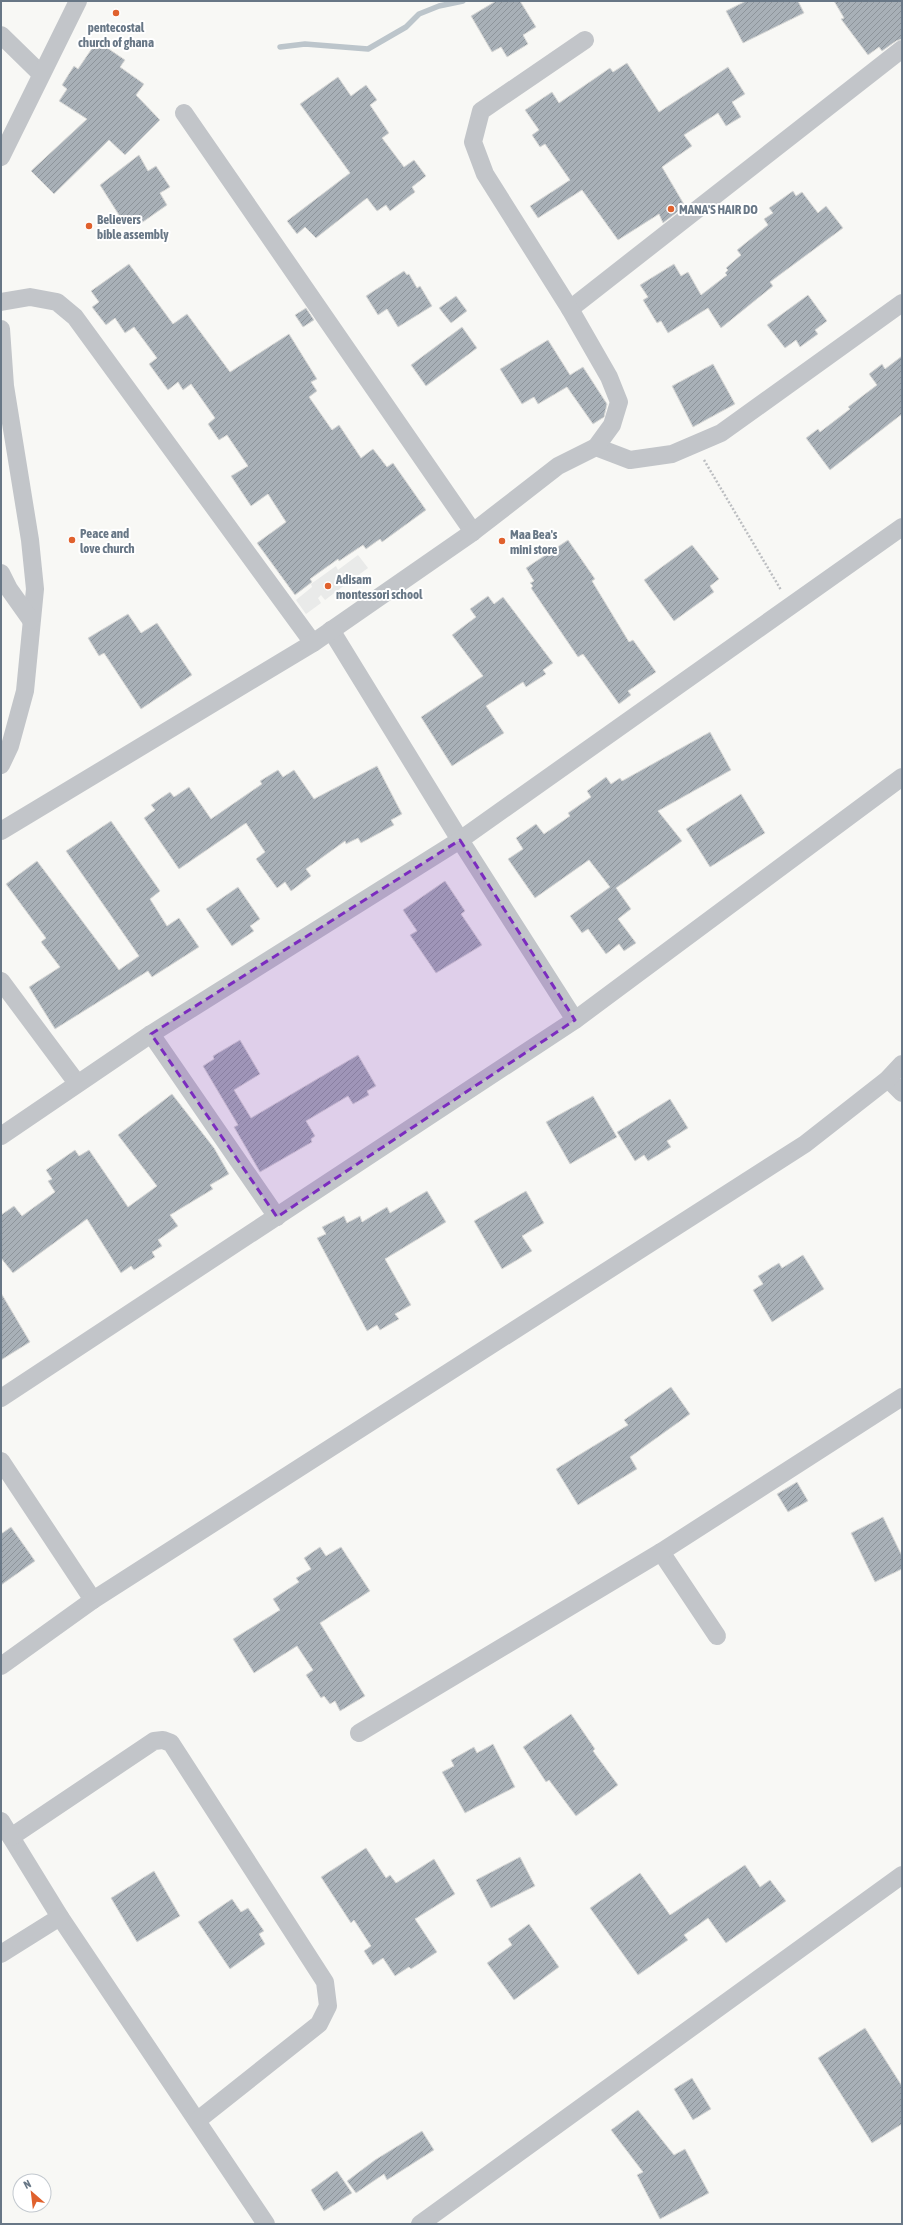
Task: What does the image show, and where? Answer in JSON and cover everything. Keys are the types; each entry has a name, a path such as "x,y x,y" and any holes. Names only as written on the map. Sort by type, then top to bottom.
{"street":[{"path":"1,156 78,1"},
{"path":"1,35 41,74"},
{"path":"1,832 313,643 472,532 558,466 596,447 612,425 619,402 609,377 570,309 485,174 472,142 481,111 585,40"},
{"path":"570,309 902,49"},
{"path":"184,112 472,532"},
{"path":"1,302 30,297 56,302 75,318 313,643"},
{"path":"596,447 630,460 672,454 721,433 902,303"},
{"path":"1,329 5,386 30,540 35,589 25,691 10,746 1,765"},
{"path":"1,1136 151,1034 460,840 902,527"},
{"path":"1,573 9,589 31,620"},
{"path":"331,630 460,840 575,1020"},
{"path":"1,1398 575,1020 902,777"},
{"path":"1,981 77,1083"},
{"path":"151,1034 277,1217"},
{"path":"1,1666 93,1600 804,1144 888,1079 902,1064"},
{"path":"888,1079 902,1093"},
{"path":"359,1733 661,1552 902,1397"},
{"path":"1,1461 93,1600"},
{"path":"661,1552 717,1636"},
{"path":"11,1837 154,1741 163,1740 171,1743 325,1982 328,2006 319,2024 198,2120"},
{"path":"1,1821 60,1917 198,2120 266,2224"},
{"path":"420,2224 902,1875"},
{"path":"1,1954 60,1917"}],"path":[{"path":"694,445 790,606"}],"highlighted area":[{"path":"460,840 575,1020 277,1217 151,1034"}],"shaded area":[{"name":"Adisam montessori school","path":"358,555 368,568 353,579 350,574 346,576 350,581 325,600 321,595 318,598 321,603 306,614 296,600 312,587 311,584 336,566 338,570"}],"building":[{"path":"496,1 520,1 536,27 523,35 528,44 507,57 501,47 492,52 471,16"},
{"path":"746,1 798,1 804,13 743,43 726,11"},
{"path":"834,1 902,1 902,39 896,41 882,51 879,47 868,55 841,19 844,18"},
{"path":"97,41 125,60 120,67 144,84 136,95 160,120 125,155 109,140 54,194 31,171 87,119 59,101 67,89 62,85 74,66 78,69"},
{"path":"627,63 659,112 728,67 745,94 732,102 741,117 726,126 718,113 684,135 692,146 662,167 685,206 663,223 659,214 618,240 582,190 538,218 530,206 570,180 545,144 540,147 532,135 539,130 525,110 552,92 559,103 610,68 613,72"},
{"path":"338,77 351,96 366,85 377,100 370,105 389,133 382,138 404,167 414,160 426,176 412,187 415,192 390,211 386,205 377,211 367,198 316,238 305,227 297,234 287,221 350,173 300,104"},
{"path":"139,155 148,171 156,166 170,187 160,193 167,205 140,224 135,217 124,223 100,185"},
{"path":"793,191 796,196 802,192 818,213 826,206 843,228 770,282 773,286 721,328 708,308 668,333 661,321 657,323 643,300 648,297 640,285 674,264 681,276 688,272 701,295 727,275 725,273 728,270 726,268 741,255 737,250 768,225 764,219 773,213 769,208"},
{"path":"129,264 173,324 187,314 230,372 289,334 317,379 311,382 317,391 309,397 332,430 339,425 361,458 373,449 387,467 393,463 426,510 382,542 380,539 366,549 363,545 339,561 338,559 310,579 312,582 295,595 257,543 286,522 268,494 251,506 231,476 248,466 227,435 219,440 208,424 215,418 191,384 183,390 178,382 168,390 149,364 157,358 134,327 125,333 115,318 106,325 92,307 99,302 91,291"},
{"path":"404,271 407,275 409,274 417,288 420,286 432,306 398,327 387,309 378,315 366,296"},
{"path":"808,295 827,321 815,330 818,334 800,347 796,340 785,348 767,325"},
{"path":"456,296 467,311 451,323 439,308"},
{"path":"306,308 314,320 303,327 295,315"},
{"path":"462,327 477,348 426,386 411,365"},
{"path":"548,340 570,375 583,367 607,404 604,417 593,424 567,387 538,404 534,397 522,404 500,369"},
{"path":"902,356 902,414 830,470 806,438 818,429 820,432 850,409 848,407 877,385 869,374 882,364 885,369"},
{"path":"713,364 735,404 693,427 672,386"},
{"path":"568,540 595,579 592,581 629,642 633,640 656,672 628,691 631,695 619,704 583,654 578,657 531,588 533,586 530,583 534,581 526,568"},
{"path":"692,545 719,579 710,586 714,592 674,621 644,580"},
{"path":"488,596 494,604 503,597 553,663 543,670 546,674 526,687 523,682 486,706 504,733 452,766 421,717 483,676 452,635 476,617 470,609"},
{"path":"128,614 141,633 157,623 192,675 141,709 104,653 99,656 88,638"},
{"path":"710,732 731,770 658,811 682,841 616,888 631,909 618,919 636,943 624,951 619,944 606,954 588,929 582,933 570,916 610,887 589,860 535,898 508,859 523,849 516,838 536,824 544,834 570,816 568,813 591,797 587,791 606,777 611,784 620,778 622,781"},
{"path":"377,766 402,814 391,820 394,825 361,843 358,838 346,844 345,841 306,869 311,876 291,891 285,882 277,888 256,859 265,852 246,823 179,869 144,818 155,810 151,805 170,792 174,797 189,787 211,819 262,784 260,781 278,770 283,777 294,770 314,799"},
{"path":"741,794 765,833 710,867 686,829"},
{"path":"111,821 160,891 150,899 167,926 179,918 199,947 152,977 148,971 55,1029 29,987 60,967 41,942 46,938 6,884 37,861 119,970 139,956 66,851"},
{"path":"445,881 465,911 461,914 482,945 436,973 410,935 417,931 403,910"},
{"path":"238,887 260,919 250,926 254,931 232,946 206,909"},
{"path":"240,1040 260,1074 234,1090 251,1118 358,1055 376,1086 367,1091 369,1095 353,1104 348,1096 306,1121 315,1136 311,1139 312,1142 260,1172 234,1127 238,1125 203,1066 214,1059 213,1056"},
{"path":"172,1094 214,1148 229,1174 210,1185 213,1189 170,1215 178,1226 158,1240 162,1246 152,1252 155,1257 134,1270 131,1266 121,1273 87,1219 13,1273 1,1258 1,1215 14,1206 22,1216 55,1192 48,1181 52,1179 46,1170 75,1150 79,1156 89,1150 128,1207 157,1186 118,1135"},
{"path":"593,1096 617,1137 570,1164 546,1122"},
{"path":"670,1099 688,1128 667,1141 671,1147 648,1161 644,1155 635,1161 617,1132"},
{"path":"427,1191 446,1222 385,1259 411,1305 395,1314 399,1319 380,1330 377,1325 367,1331 317,1238 326,1234 322,1227 344,1216 347,1223 360,1216 362,1222 387,1207 390,1213"},
{"path":"526,1191 544,1223 522,1236 532,1251 502,1269 474,1221"},
{"path":"803,1255 824,1289 772,1322 753,1290 763,1284 758,1276 779,1263 782,1268"},
{"path":"1,1293 30,1342 1,1360"},
{"path":"671,1387 690,1414 630,1457 637,1469 578,1505 556,1469 628,1425 624,1420"},
{"path":"797,1482 808,1501 788,1512 777,1494"},
{"path":"883,1517 902,1556 902,1569 875,1582 851,1533"},
{"path":"11,1527 35,1561 1,1585 1,1534"},
{"path":"320,1547 326,1556 341,1547 370,1591 320,1623 365,1696 340,1711 335,1701 330,1704 324,1696 321,1698 306,1675 313,1670 297,1646 254,1673 233,1639 280,1610 273,1599 299,1582 296,1578 311,1569 304,1558"},
{"path":"571,1714 595,1749 593,1751 618,1785 576,1816 549,1780 546,1782 523,1747"},
{"path":"493,1744 515,1787 465,1813 442,1772 454,1766 451,1760 474,1747 477,1753"},
{"path":"366,1848 386,1878 390,1875 396,1883 434,1859 455,1894 415,1919 437,1952 411,1969 409,1967 395,1976 383,1958 373,1965 364,1951 371,1946 354,1920 351,1923 321,1877"},
{"path":"520,1857 535,1886 491,1908 476,1880"},
{"path":"745,1865 760,1887 770,1880 786,1901 726,1943 708,1918 684,1935 688,1940 638,1975 590,1908 640,1873 670,1915"},
{"path":"154,1871 180,1916 137,1942 111,1898"},
{"path":"232,1899 241,1912 248,1908 264,1931 259,1934 265,1944 230,1969 198,1922"},
{"path":"529,1924 559,1967 514,2000 487,1963 512,1945 508,1939"},
{"path":"865,2028 902,2086 902,2124 872,2143 818,2058"},
{"path":"692,2078 711,2109 693,2120 674,2089"},
{"path":"638,2110 674,2155 685,2149 709,2193 660,2219 637,2175 643,2172 611,2130"},
{"path":"422,2131 434,2150 387,2180 384,2174 356,2193 347,2181 375,2160"},
{"path":"337,2171 352,2193 324,2211 311,2190"}],"waterway":[{"path":"280,47 305,44 368,49 406,27 419,14 439,6 463,1"}],"place":[{"name":"pentecostal church of ghana","path":"116,13"},
{"name":"MANA'S HAIR DO","path":"671,209"},
{"name":"Believers bible assembly","path":"89,226"},
{"name":"Peace and love church","path":"72,540"},
{"name":"Maa Bea's mini store","path":"502,541"},
{"name":"Adisam montessori school","path":"328,586"}]}
